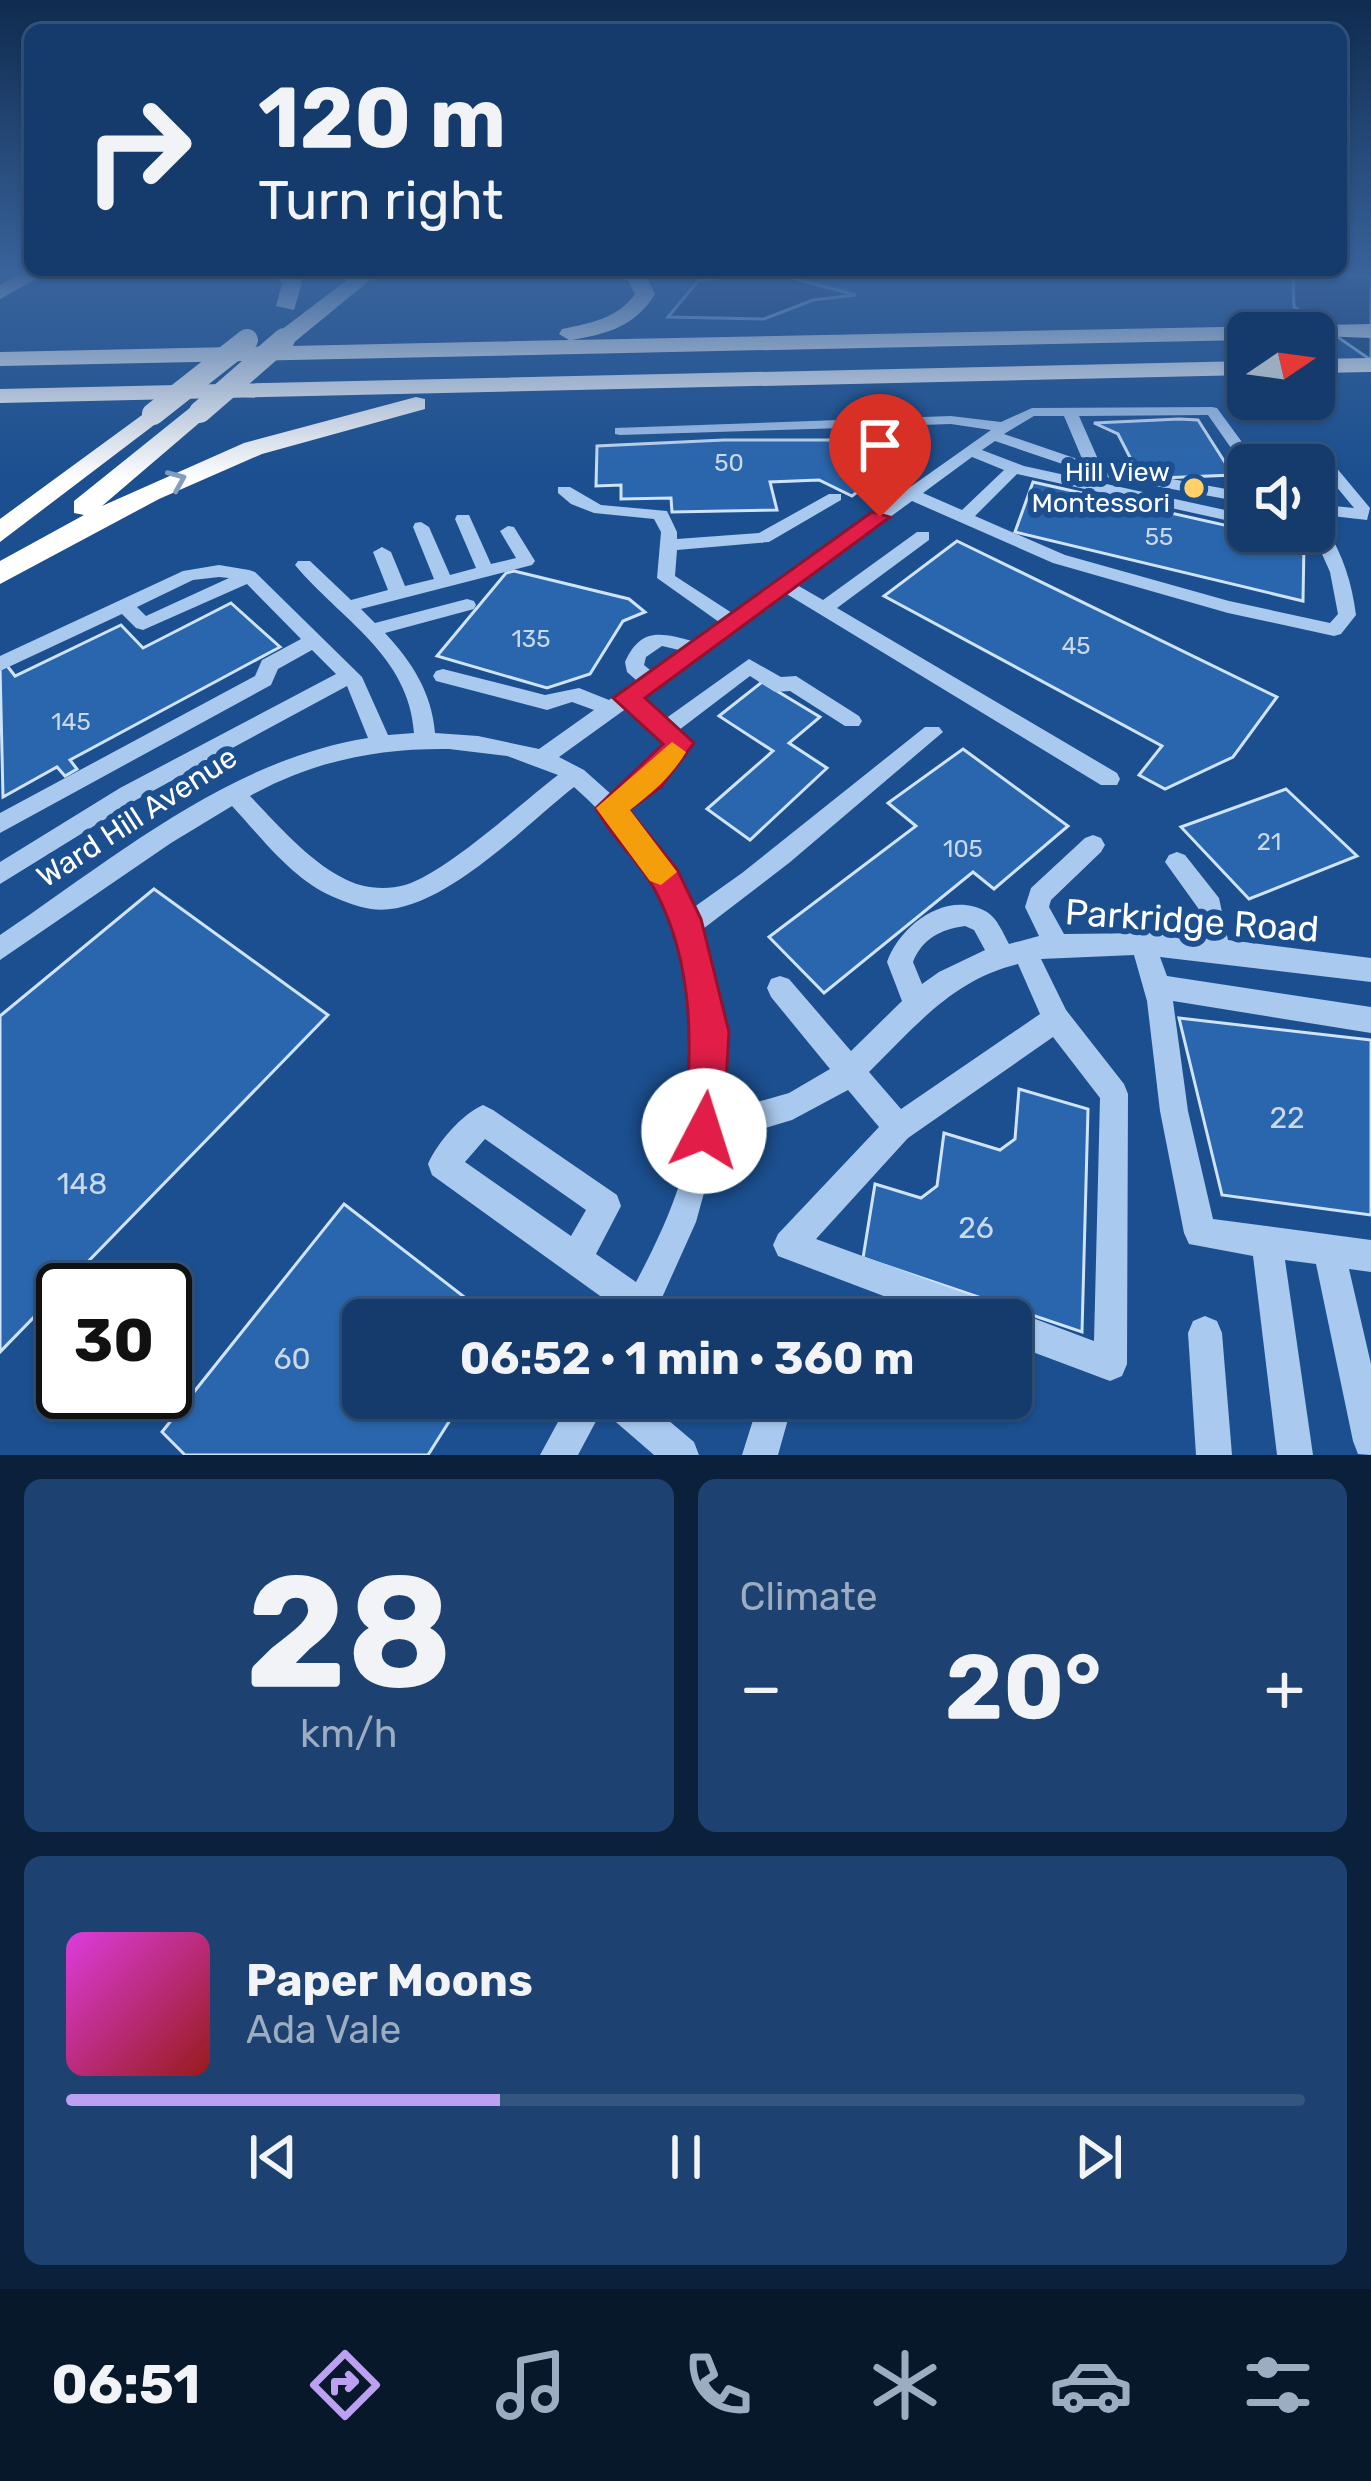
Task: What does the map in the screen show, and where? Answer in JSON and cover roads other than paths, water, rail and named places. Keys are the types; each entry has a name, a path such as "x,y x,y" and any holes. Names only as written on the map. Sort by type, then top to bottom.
{"highway":[{"path":"16,344 120,358"},
{"path":"0,533 242,344"},
{"path":"0,572 293,344"},
{"path":"0,359 120,358 351,344"},
{"path":"290,347 502,344"},
{"path":"1335,366 1371,365"},
{"path":"0,396 1227,369"},
{"path":"0,572 107,511 182,477 356,417 449,399 699,382"}],"street":[{"path":"1069,411 1095,470"},
{"path":"541,759 1031,412 1212,411 1236,444"},
{"path":"620,431 951,420 999,431 1095,470 1227,494"},
{"path":"881,424 895,459"},
{"path":"970,451 1015,468 1227,515"},
{"path":"964,517 1015,468"},
{"path":"1335,476 1362,508 1361,516 1335,512"},
{"path":"564,490 581,506 601,513 661,515 669,545 666,578 732,622"},
{"path":"911,494 1059,559 1228,607 1334,630 1346,615 1344,585 1332,552"},
{"path":"669,545 763,538 835,497"},
{"path":"463,519 486,572"},
{"path":"421,527 445,583"},
{"path":"345,607 526,561 508,531"},
{"path":"823,609 923,536"},
{"path":"382,552 399,594"},
{"path":"304,566 410,679 427,710 424,740"},
{"path":"0,664 189,575 219,571 249,576 349,676 382,745"},
{"path":"784,585 1109,779"},
{"path":"369,631 467,605"},
{"path":"650,681 634,667 635,656 645,646 661,639 695,649"},
{"path":"0,824 264,680 269,665 315,640"},
{"path":"665,730 749,666 782,687 789,681 852,721"},
{"path":"0,874 128,794 349,676"},
{"path":"443,676 547,703 569,691 589,695 618,704 680,743 651,779 611,808"},
{"path":"264,680 290,707"},
{"path":"687,926 743,889 849,793 932,732"},
{"name":"Ward Hill Avenue","path":"1,947 236,794 306,761 424,740 541,759 574,776 611,808 666,879 687,926 711,1032 704,1131 678,1231 645,1299"},
{"path":"236,794 258,821 337,890 375,899 418,896 452,875 574,776"},
{"path":"1056,944 1036,907 1040,896 1093,845"},
{"path":"1177,862 1210,905 1217,954"},
{"path":"919,1006 900,962 909,940 926,927 966,915 983,922 1012,952 1114,1094 1110,1364 1032,1335"},
{"name":"Parkridge Road","path":"704,1131 797,1104 851,1067 948,980 1012,952 1056,944 1144,946 1371,970"},
{"path":"1144,946 1161,987 1172,1099 1193,1174 1200,1233 1267,1242 1333,1265 1371,1256"},
{"path":"1161,987 1371,1020"},
{"path":"780,988 898,1128"},
{"path":"935,1299 789,1245 898,1128 1056,1019"},
{"path":"575,1258 606,1206 483,1120 443,1164 575,1258 622,1299"},
{"path":"1267,1242 1295,1455"},
{"path":"1333,1265 1371,1441"},
{"path":"1205,1333 1214,1455"},
{"path":"558,1455 578,1419"},
{"path":"639,1419 681,1455"},
{"path":"760,1455 771,1419"}],"water":[{"path":"1348,344 1371,344 1371,360"}],"place":[{"name":"Hill View Montessori","path":"1194,488"}]}
